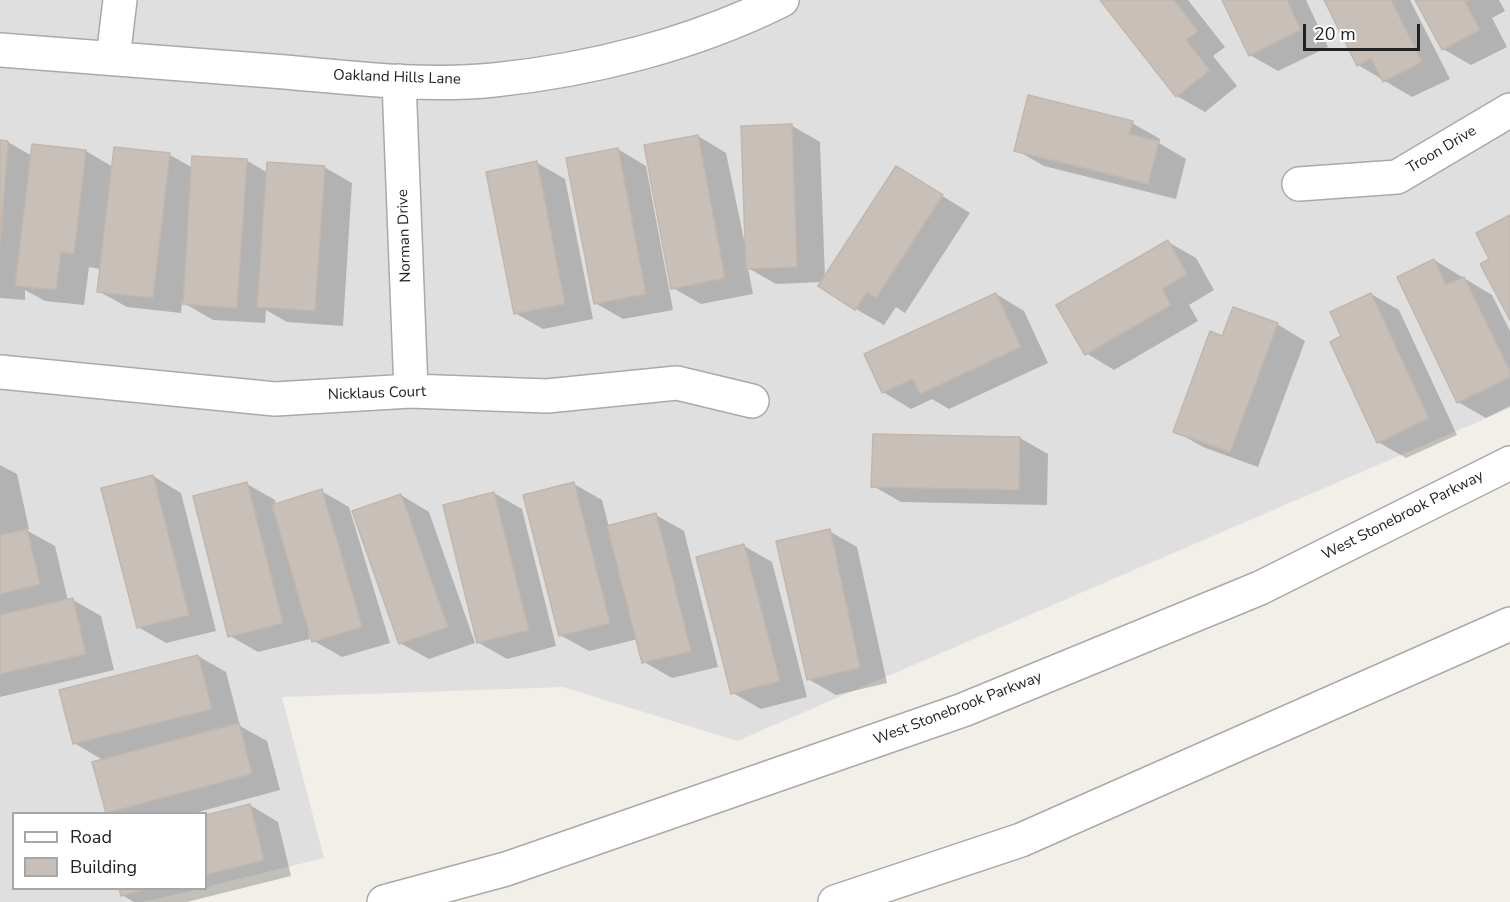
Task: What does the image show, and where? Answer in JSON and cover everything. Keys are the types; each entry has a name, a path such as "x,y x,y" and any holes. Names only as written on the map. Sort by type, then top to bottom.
{"street":[{"path":"113,58 120,0"},
{"name":"Oakland Hills Lane","path":"0,50 399,81 493,80 580,67 675,42 754,14 782,0"},
{"name":"Norman Drive","path":"399,81 411,392"},
{"name":"Troon Drive","path":"1299,184 1397,177 1510,111"},
{"name":"Nicklaus Court","path":"0,372 275,399 411,392 547,396 677,383 752,401"},
{"name":"West Stonebrook Parkway","path":"384,902 506,869 963,710 1260,588 1510,463"},
{"path":"835,902 1021,840 1510,624"}],"shaded area":[{"path":"0,0 1510,0 1510,408 737,741 563,687 282,697 324,858 207,887 207,812 12,812 12,890 195,890 142,902 0,902"}],"building":[{"path":"1100,0 1174,0 1198,31 1186,40 1210,70 1176,97"},
{"path":"1222,0 1287,0 1301,30 1249,56"},
{"path":"1324,0 1391,0 1422,62 1383,82 1371,58 1357,66"},
{"path":"1415,0 1469,0 1465,2 1480,30 1442,50"},
{"path":"1028,95 1133,121 1129,134 1159,141 1148,184 1014,151"},
{"path":"792,124 797,267 746,269 741,126"},
{"path":"698,135 725,278 671,289 644,145"},
{"path":"0,140 8,141 0,244"},
{"path":"32,144 86,150 74,254 61,252 56,290 15,286"},
{"path":"114,147 170,153 153,298 97,292"},
{"path":"618,148 646,294 594,304 566,158"},
{"path":"192,156 247,159 237,308 183,304"},
{"path":"537,161 565,304 514,314 486,172"},
{"path":"267,162 325,166 315,311 257,307"},
{"path":"896,166 943,195 876,298 867,292 855,310 818,286"},
{"path":"1510,215 1510,320 1480,264 1489,259 1476,233"},
{"path":"1168,240 1187,274 1162,289 1171,305 1085,355 1056,305"},
{"path":"1434,259 1446,285 1464,277 1510,371 1510,377 1457,403 1397,277"},
{"path":"996,293 1021,347 920,394 913,379 882,393 864,354"},
{"path":"1371,293 1429,418 1377,443 1330,342 1341,336 1330,312"},
{"path":"1233,307 1278,323 1230,452 1173,432 1210,331 1222,336"},
{"path":"873,434 1020,437 1019,490 871,487"},
{"path":"153,475 189,615 137,628 101,488"},
{"path":"247,482 283,623 228,637 193,496"},
{"path":"574,482 610,623 559,636 523,495"},
{"path":"322,489 362,627 312,642 272,505"},
{"path":"494,492 529,630 477,643 443,505"},
{"path":"401,494 448,627 399,644 352,511"},
{"path":"656,513 691,651 642,663 607,526"},
{"path":"27,529 40,584 0,594 0,535"},
{"path":"830,529 860,668 807,680 776,541"},
{"path":"744,544 780,681 731,694 696,557"},
{"path":"73,598 86,654 0,674 0,615"},
{"path":"198,655 212,709 73,744 59,690"},
{"path":"239,723 252,774 106,812 92,762"},
{"path":"250,804 264,860 207,875 207,815"},
{"path":"120,890 144,890 121,896"}]}
